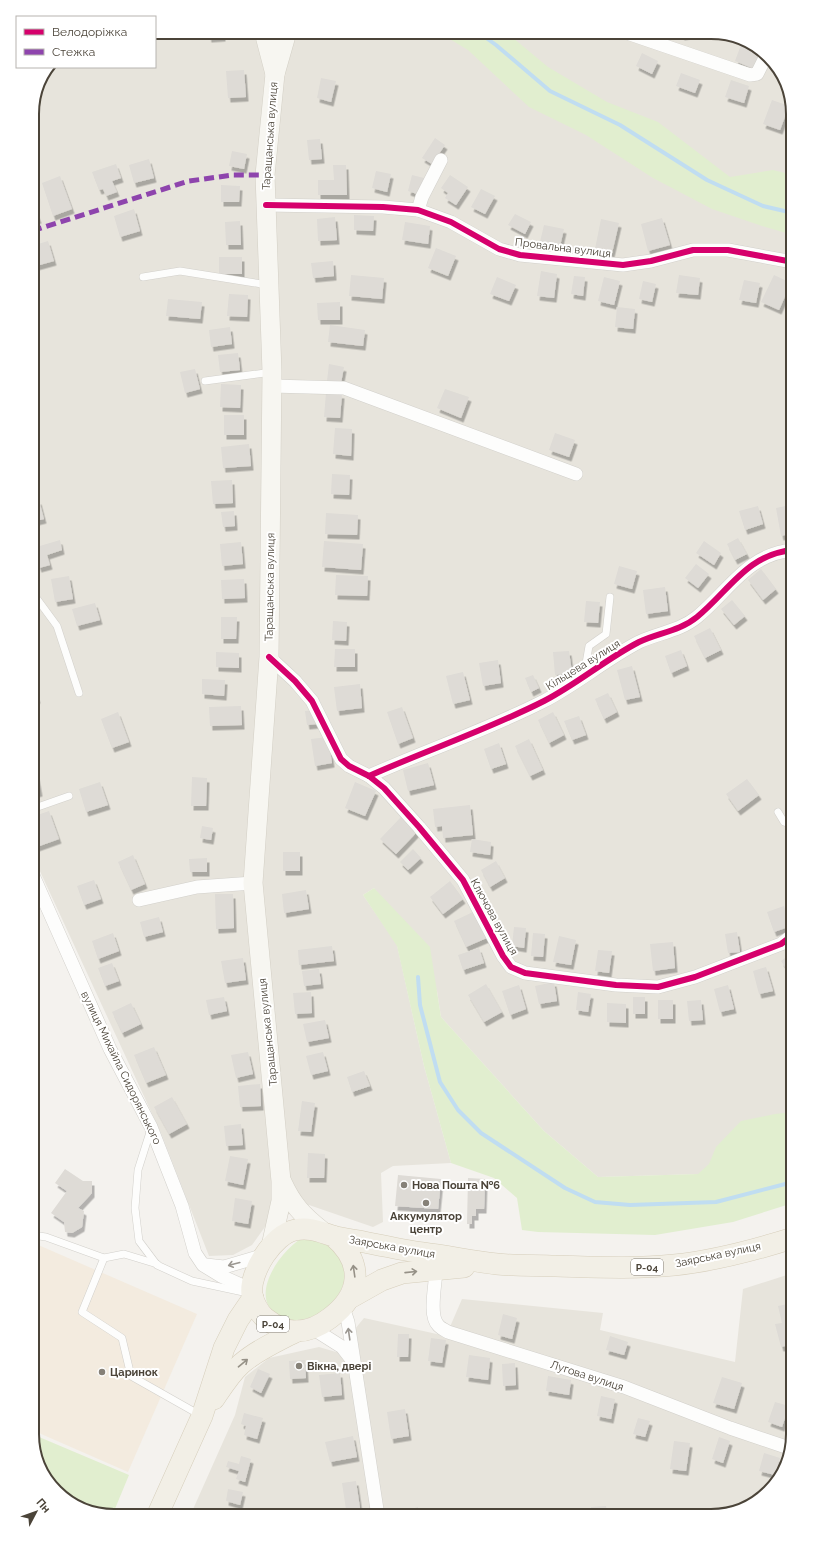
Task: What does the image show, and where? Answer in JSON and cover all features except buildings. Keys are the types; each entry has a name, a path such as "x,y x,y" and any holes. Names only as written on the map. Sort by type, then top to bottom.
{"main road":[{"path":"266,39 275,74"},
{"name":"Таращанська вулиця","path":"268,1250 281,1201 282,1181 253,883 269,657 272,379 265,175 275,74 285,39"},
{"name":"Таращанська вулиця","path":"282,1181 291,1201 308,1220 327,1233"},
{"name":"Р-04","path":"160,1509 202,1416 224,1348 252,1294 258,1267 268,1250 283,1235 294,1230 307,1229 327,1233"},
{"path":"327,1233 342,1244 353,1264 355,1275 354,1287 346,1302"},
{"name":"Заярська вулиця","path":"327,1233 405,1250 498,1264 623,1268 676,1265 735,1253 786,1240"},
{"name":"Заярська вулиця","path":"346,1302 382,1280 402,1273 498,1264"},
{"name":"Р-04","path":"252,1294 263,1316 274,1324 283,1329 304,1330"},
{"name":"Р-04","path":"202,1416 226,1381 241,1364 259,1351 325,1322 346,1302"}],"street":[{"path":"644,39 750,76 757,74 764,61"},
{"path":"418,210 422,197 441,160"},
{"name":"Провальна вулиця","path":"266,205 383,207 418,210 451,222 499,249 520,255 623,265 651,261 693,250 728,250 786,261"},
{"path":"272,379 344,388 576,474"},
{"name":"Кільцева вулиця","path":"369,776 454,742 544,701 584,675 640,642 685,625 707,608 729,584 758,561 778,551 786,550"},
{"name":"Ключова вулиця","path":"269,657 295,681 312,702 342,759 349,766 369,776 384,788 463,880 502,956 511,967 525,973 616,985 658,987 703,974 781,944 786,940"},
{"path":"139,900 197,887 253,883"},
{"name":"вулиця Михайла Сидорянського","path":"39,889 110,1049 151,1127 182,1206 195,1253 203,1265"},
{"path":"203,1265 224,1267 268,1250"},
{"path":"203,1265 252,1294"},
{"name":"Лугова вулиця","path":"436,1270 432,1309 434,1319 438,1325 448,1332 624,1387 730,1428 785,1447"},
{"path":"346,1302 353,1362 377,1509"},
{"path":"304,1330 342,1347 353,1362"}],"lane":[{"path":"142,277 180,271 268,285"},
{"path":"205,381 272,379"},
{"path":"584,675 589,646 606,634 610,597"},
{"path":"39,602 57,626 79,693"},
{"path":"39,807 69,796"},
{"path":"778,812 784,822 786,823"},
{"path":"151,1127 138,1170 135,1208 139,1241 157,1265"},
{"path":"39,1236 46,1237 104,1258 124,1254 157,1265 192,1281 252,1294"},
{"path":"104,1258 82,1312 122,1338 132,1376 202,1416"}],"shaded area":[{"path":"156,39 716,39 731,42 749,49 757,54 771,68 776,76 785,99 786,114 786,1150 733,1173 598,1177 544,1131 441,1017 437,991 374,888 363,895 397,945 424,1066 451,1163 393,1166 381,1173 383,1222 373,1227 309,1205 267,1224 252,1245 233,1255 209,1256 161,1133 39,869 39,109 45,85 54,68 156,68"},
{"name":"Царинок","path":"39,1245 197,1314 128,1472 39,1433"},
{"path":"786,1275 785,1449 778,1467 767,1484 757,1494 740,1503 726,1508 711,1509 193,1509 235,1415 245,1377 269,1358 319,1347 336,1352 364,1318 446,1336 462,1299 603,1313 600,1330 735,1362 743,1289"}],"green space":[{"path":"450,39 514,39 548,67 607,102 658,122 730,177 773,170 786,173 786,233 712,209 653,178 586,135 529,107 468,50"},
{"path":"374,888 430,947 441,1017 544,1131 598,1177 698,1174 709,1164 716,1147 741,1121 786,1113 786,1205 733,1222 655,1235 538,1232 522,1230 517,1198 494,1178 451,1163 424,1066 397,946 363,895"},
{"path":"306,1236 327,1241 338,1253 345,1264 343,1284 338,1295 330,1305 320,1312 309,1318 297,1320 286,1319 275,1313 268,1305 266,1294 267,1283 279,1260 297,1241"},
{"path":"39,1437 129,1475 115,1509 85,1503 68,1494 54,1480 49,1472 40,1449"}],"waterway":[{"path":"488,39 550,91 620,125 707,180 763,206 786,211"},
{"path":"418,977 420,1005 440,1082 458,1110 481,1133 565,1188 595,1202 630,1205 716,1202 786,1184"}],"marked path":[{"path":"39,229 189,181 233,175 265,175"}],"cycle path":[{"path":"266,205 383,207 418,210 451,222 499,249 520,255 623,265 651,261 693,250 728,250 786,261"},
{"path":"369,776 501,721 544,701 639,642 676,629 690,622 751,566 763,558 786,551"},
{"path":"269,657 295,681 312,701 341,759 349,766 369,776 384,788 463,880 503,956 511,967 525,973 616,985 658,987 695,977 781,944 786,940"}],"place":[{"name":"Нова Пошта №6","path":"404,1185"},
{"name":"Аккумулятор центр","path":"426,1203"},
{"name":"Вікна, двері","path":"299,1366"},
{"name":"Царинок","path":"102,1372"}]}
